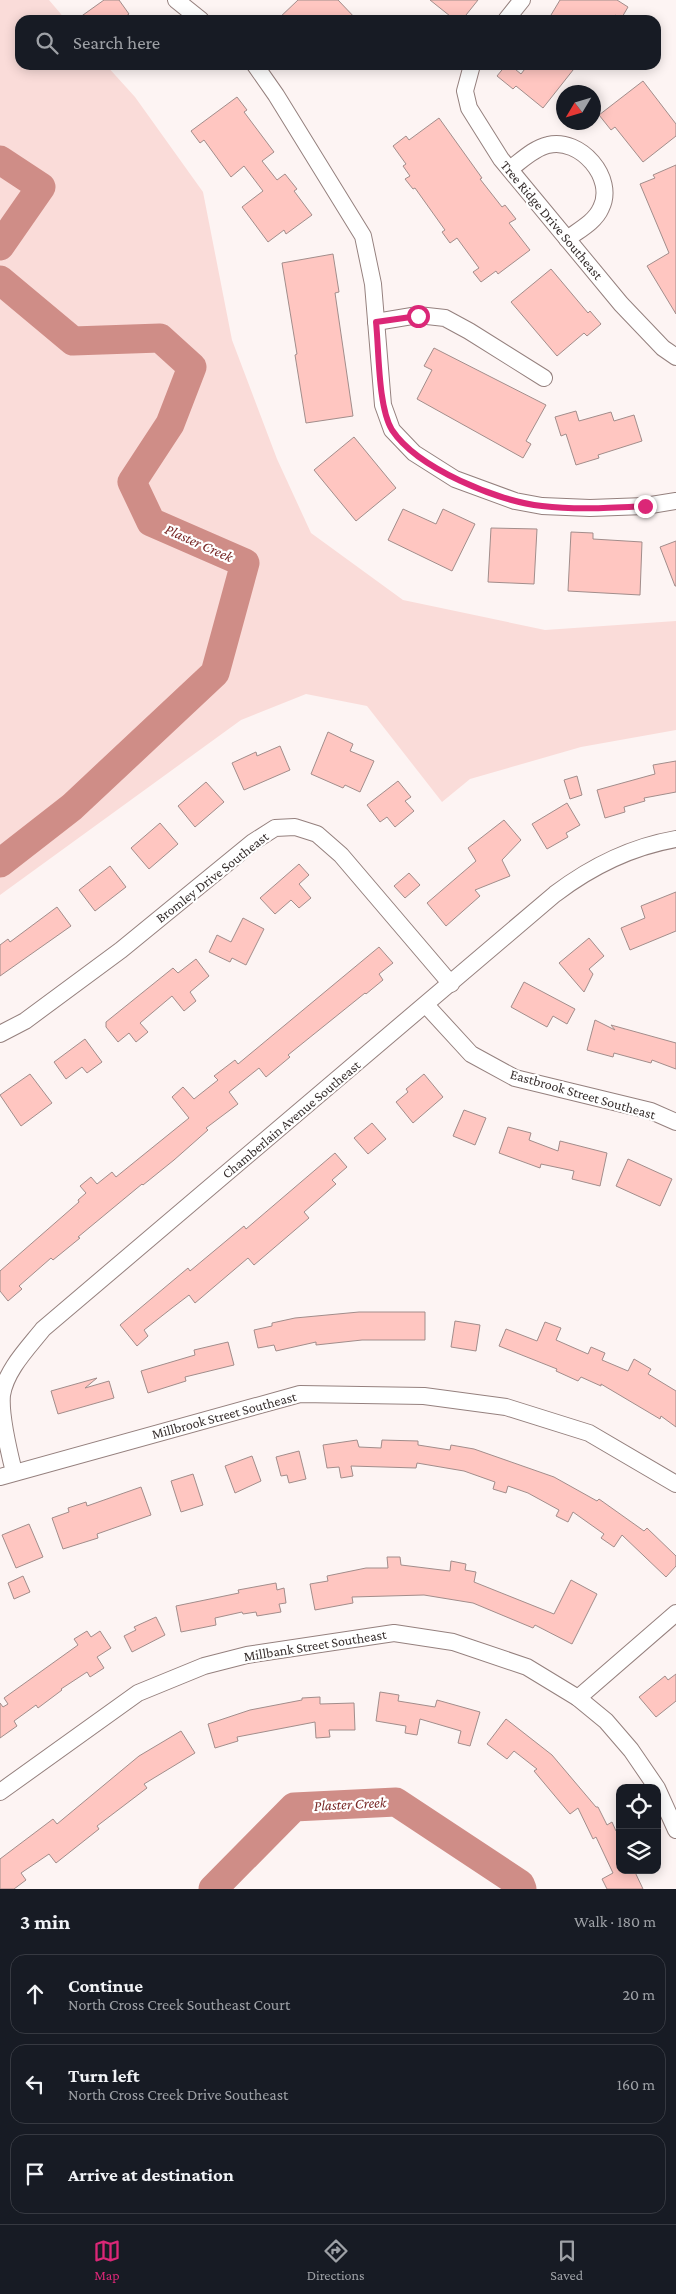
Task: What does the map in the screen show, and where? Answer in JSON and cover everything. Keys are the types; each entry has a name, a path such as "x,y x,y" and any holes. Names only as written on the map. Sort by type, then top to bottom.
{"street":[{"path":"176,0 194,15"},
{"path":"510,15 522,0"},
{"path":"258,70 364,236 373,284 384,405 392,430 414,453 455,479 515,501 542,506 590,508 645,506 676,501"},
{"name":"Tree Ridge Drive Southeast","path":"471,70 465,91 469,108 477,124 510,169 621,304 663,348 676,357"},
{"path":"510,169 549,144 577,148 593,164 604,181 605,195 601,208 592,220 568,239"},
{"path":"376,322 418,316 445,318 470,330 544,378"},
{"name":"Bromley Drive Southeast","path":"0,1034 25,1021 121,950 253,842 275,828 295,827 317,834 341,855 451,984"},
{"name":"Chamberlain Avenue Southeast","path":"7,1474 2,1395 14,1366 43,1329 576,878 606,861 630,851 676,839"},
{"name":"Eastbrook Street Southeast","path":"426,1005 471,1054 515,1078 651,1111 676,1122"},
{"name":"Millbrook Street Southeast","path":"7,1474 300,1394 414,1396 506,1407 589,1434 676,1484"},
{"path":"578,1698 676,1613"},
{"name":"Millbank Street Southeast","path":"0,1792 138,1693 204,1666 247,1655 394,1633 453,1642 527,1667 578,1698 606,1721 631,1750 657,1788 676,1830"}],"shaded area":[{"path":"0,0 49,0 62,15 15,15 15,70 111,70 135,97 203,192 232,340 277,459 311,533 403,600 545,630 676,621 676,730 581,747 470,779 442,802 367,706 306,694 241,720 0,895"}],"building":[{"path":"104,0 119,0 129,14 128,15 83,15"},
{"path":"298,0 338,0 352,15 282,15"},
{"path":"430,0 478,0 466,15 449,15"},
{"path":"560,0 617,0 628,7 623,15 551,15"},
{"path":"502,70 516,70 521,74 524,70 573,70 561,85 556,85 556,92 543,108 516,86 513,89 497,76"},
{"path":"643,81 676,124 676,136 643,162 615,127 611,130 601,118 601,113"},
{"path":"237,97 247,110 244,112 274,152 262,161 277,180 285,174 297,189 294,191 312,215 286,234 284,230 268,242 242,207 263,191 244,166 231,177 204,140 200,143 191,131"},
{"path":"439,118 482,178 480,179 502,207 505,205 516,219 509,223 530,250 498,274 496,271 481,282 473,272 479,268 457,238 450,243 442,232 445,230 415,188 413,189 405,179 410,176 403,166 406,164 393,146 406,136 409,140"},
{"path":"676,165 676,314 647,266 669,253 640,184 655,178 653,175"},
{"path":"333,254 339,292 335,293 353,416 306,423 282,263"},
{"path":"551,269 588,313 590,311 601,324 587,336 584,333 557,356 511,302"},
{"path":"434,348 546,405 526,441 531,444 523,458 417,399 432,370 424,366"},
{"path":"576,411 579,421 611,412 614,421 634,415 642,441 598,455 599,458 576,465 566,434 561,436 555,417"},
{"path":"354,437 396,488 356,521 314,470"},
{"path":"403,509 436,524 443,509 475,524 452,571 388,540"},
{"path":"491,528 537,529 534,584 488,582"},
{"path":"571,532 593,533 593,539 642,542 640,595 568,591"},
{"path":"676,541 676,586 675,586 660,547"},
{"path":"328,732 353,744 350,751 374,761 360,792 345,785 343,788 311,774"},
{"path":"280,746 290,770 244,790 232,763 256,752 257,756"},
{"path":"676,761 676,792 644,798 645,801 624,807 625,812 605,818 597,790 655,774 653,765"},
{"path":"577,776 582,795 570,799 564,780"},
{"path":"398,781 411,797 405,801 414,811 395,827 387,817 380,822 367,805"},
{"path":"206,782 224,802 195,827 178,806"},
{"path":"567,803 580,825 566,833 568,837 547,849 532,824"},
{"path":"504,820 521,840 502,860 510,876 475,890 480,896 446,926 427,903 476,861 468,848"},
{"path":"160,823 178,844 149,869 131,848"},
{"path":"299,864 309,875 299,884 311,898 299,908 291,900 275,914 260,898"},
{"path":"110,866 126,887 95,911 79,890"},
{"path":"409,873 420,885 405,898 394,886"},
{"path":"676,892 676,931 630,950 621,928 645,918 641,906"},
{"path":"57,907 71,926 0,976 0,945 8,939 10,942"},
{"path":"243,918 264,929 246,965 232,958 230,962 209,952 217,935 231,942"},
{"path":"589,938 604,956 589,969 593,974 584,992 559,963"},
{"path":"379,947 393,963 379,974 383,980 288,1055 290,1057 266,1077 259,1068 229,1092 238,1104 206,1128 208,1130 174,1160 78,1237 80,1238 53,1260 51,1258 19,1286 22,1289 8,1301 0,1291 0,1271 79,1202 78,1200 86,1193 80,1186 91,1177 97,1184 112,1172 116,1177 189,1118 172,1097 183,1087 194,1099 218,1080 214,1076 235,1060 238,1064"},
{"path":"196,959 209,976 190,992 196,1001 184,1011 172,996 140,1023 148,1032 136,1042 129,1033 118,1042 106,1027 106,1022 173,968 178,973"},
{"path":"524,982 575,1009 567,1024 553,1016 547,1027 511,1007"},
{"path":"595,1020 615,1030 611,1025 676,1043 676,1069 652,1060 651,1063 614,1053 613,1057 587,1050"},
{"path":"85,1039 102,1062 87,1073 82,1067 66,1079 54,1062"},
{"path":"30,1074 52,1103 21,1126 0,1095"},
{"path":"424,1074 443,1097 413,1123 396,1102 408,1092 406,1089"},
{"path":"464,1110 486,1118 475,1145 453,1136"},
{"path":"372,1123 386,1139 368,1154 354,1138"},
{"path":"508,1127 531,1133 529,1140 558,1151 560,1141 607,1153 600,1186 572,1179 574,1171 541,1164 540,1168 499,1153"},
{"path":"335,1153 347,1167 332,1180 336,1184 304,1212 309,1218 254,1265 248,1258 195,1303 189,1295 144,1330 148,1336 137,1346 120,1325 188,1268 190,1271 244,1226 246,1229"},
{"path":"628,1159 672,1179 660,1206 616,1186"},
{"path":"359,1312 425,1312 425,1340 362,1340 316,1345 316,1342 276,1351 274,1345 258,1348 254,1330 272,1326 272,1323 295,1318"},
{"path":"455,1321 480,1325 476,1351 451,1347"},
{"path":"545,1322 561,1328 556,1340 588,1354 591,1347 605,1353 602,1360 628,1371 634,1359 651,1369 648,1374 676,1391 676,1427 661,1416 660,1419 601,1384 601,1386 581,1377 578,1381 556,1371 557,1369 499,1346 506,1329 537,1341"},
{"path":"228,1342 234,1365 185,1377 186,1381 148,1393 141,1371 195,1355 194,1350"},
{"path":"97,1378 85,1388 109,1381 114,1398 58,1414 51,1391"},
{"path":"357,1440 359,1447 381,1448 382,1440 418,1441 418,1445 450,1450 451,1445 474,1449 554,1477 597,1501 599,1499 644,1531 647,1528 676,1556 676,1566 666,1577 622,1535 614,1547 601,1538 604,1534 573,1512 568,1522 556,1516 559,1510 528,1493 508,1486 506,1493 493,1489 495,1482 464,1471 417,1463 416,1468 351,1466 353,1476 341,1478 339,1467 327,1468 323,1445"},
{"path":"299,1451 306,1479 289,1483 287,1475 281,1476 276,1457"},
{"path":"252,1456 261,1481 235,1493 225,1466"},
{"path":"193,1474 203,1505 181,1512 171,1481"},
{"path":"141,1487 151,1515 97,1534 98,1538 63,1549 52,1518 69,1512 68,1508 86,1502 87,1506"},
{"path":"29,1524 43,1557 16,1568 2,1535"},
{"path":"387,1557 400,1557 401,1565 450,1571 451,1561 466,1564 465,1570 476,1572 474,1582 554,1614 571,1580 597,1594 572,1644 535,1625 533,1628 473,1603 424,1595 352,1597 353,1603 315,1610 310,1584 328,1581 327,1576 366,1568 388,1568"},
{"path":"23,1576 30,1592 14,1599 8,1583"},
{"path":"276,1583 277,1590 284,1588 286,1603 279,1604 281,1612 257,1616 256,1612 243,1614 242,1612 215,1618 216,1625 181,1632 176,1606 239,1593 238,1590"},
{"path":"156,1617 165,1635 132,1652 124,1636 136,1630 134,1627"},
{"path":"87,1631 91,1637 100,1631 111,1648 97,1657 104,1668 90,1677 87,1672 61,1689 38,1708 36,1705 14,1721 17,1726 0,1738 0,1703 3,1707 8,1704 4,1698 78,1645 74,1639"},
{"path":"676,1674 676,1701 656,1717 639,1697 665,1676 668,1680"},
{"path":"380,1692 399,1695 398,1701 435,1707 437,1700 480,1712 470,1746 458,1743 461,1731 420,1719 417,1735 405,1733 406,1726 376,1721"},
{"path":"320,1697 320,1704 354,1703 355,1730 329,1730 330,1737 316,1738 315,1722 237,1737 238,1741 215,1748 208,1724 250,1710 302,1700 302,1698"},
{"path":"506,1719 552,1755 598,1807 607,1825 612,1822 616,1831 616,1874 636,1874 643,1889 607,1889 602,1879 613,1873 596,1837 593,1839 578,1808 570,1814 534,1771 537,1769 514,1751 507,1759 487,1744"},
{"path":"181,1731 195,1753 144,1784 147,1788 97,1826 99,1829 56,1863 49,1854 21,1873 26,1880 14,1889 0,1889 0,1859 53,1819 57,1824 139,1756"}],"waterway":[{"name":"Plaster Creek","path":"0,160 41,187 0,246"},
{"name":"Plaster Creek","path":"0,280 73,341 160,338 192,367 170,424 132,482 151,522 245,563 215,673 72,807 0,863"},
{"name":"Plaster Creek","path":"213,1889 294,1807 396,1802 520,1884 522,1889"}],"route":[{"path":"418,316 376,322 384,405 392,430 414,453 455,479 515,501 542,506 590,508 645,506"}]}
